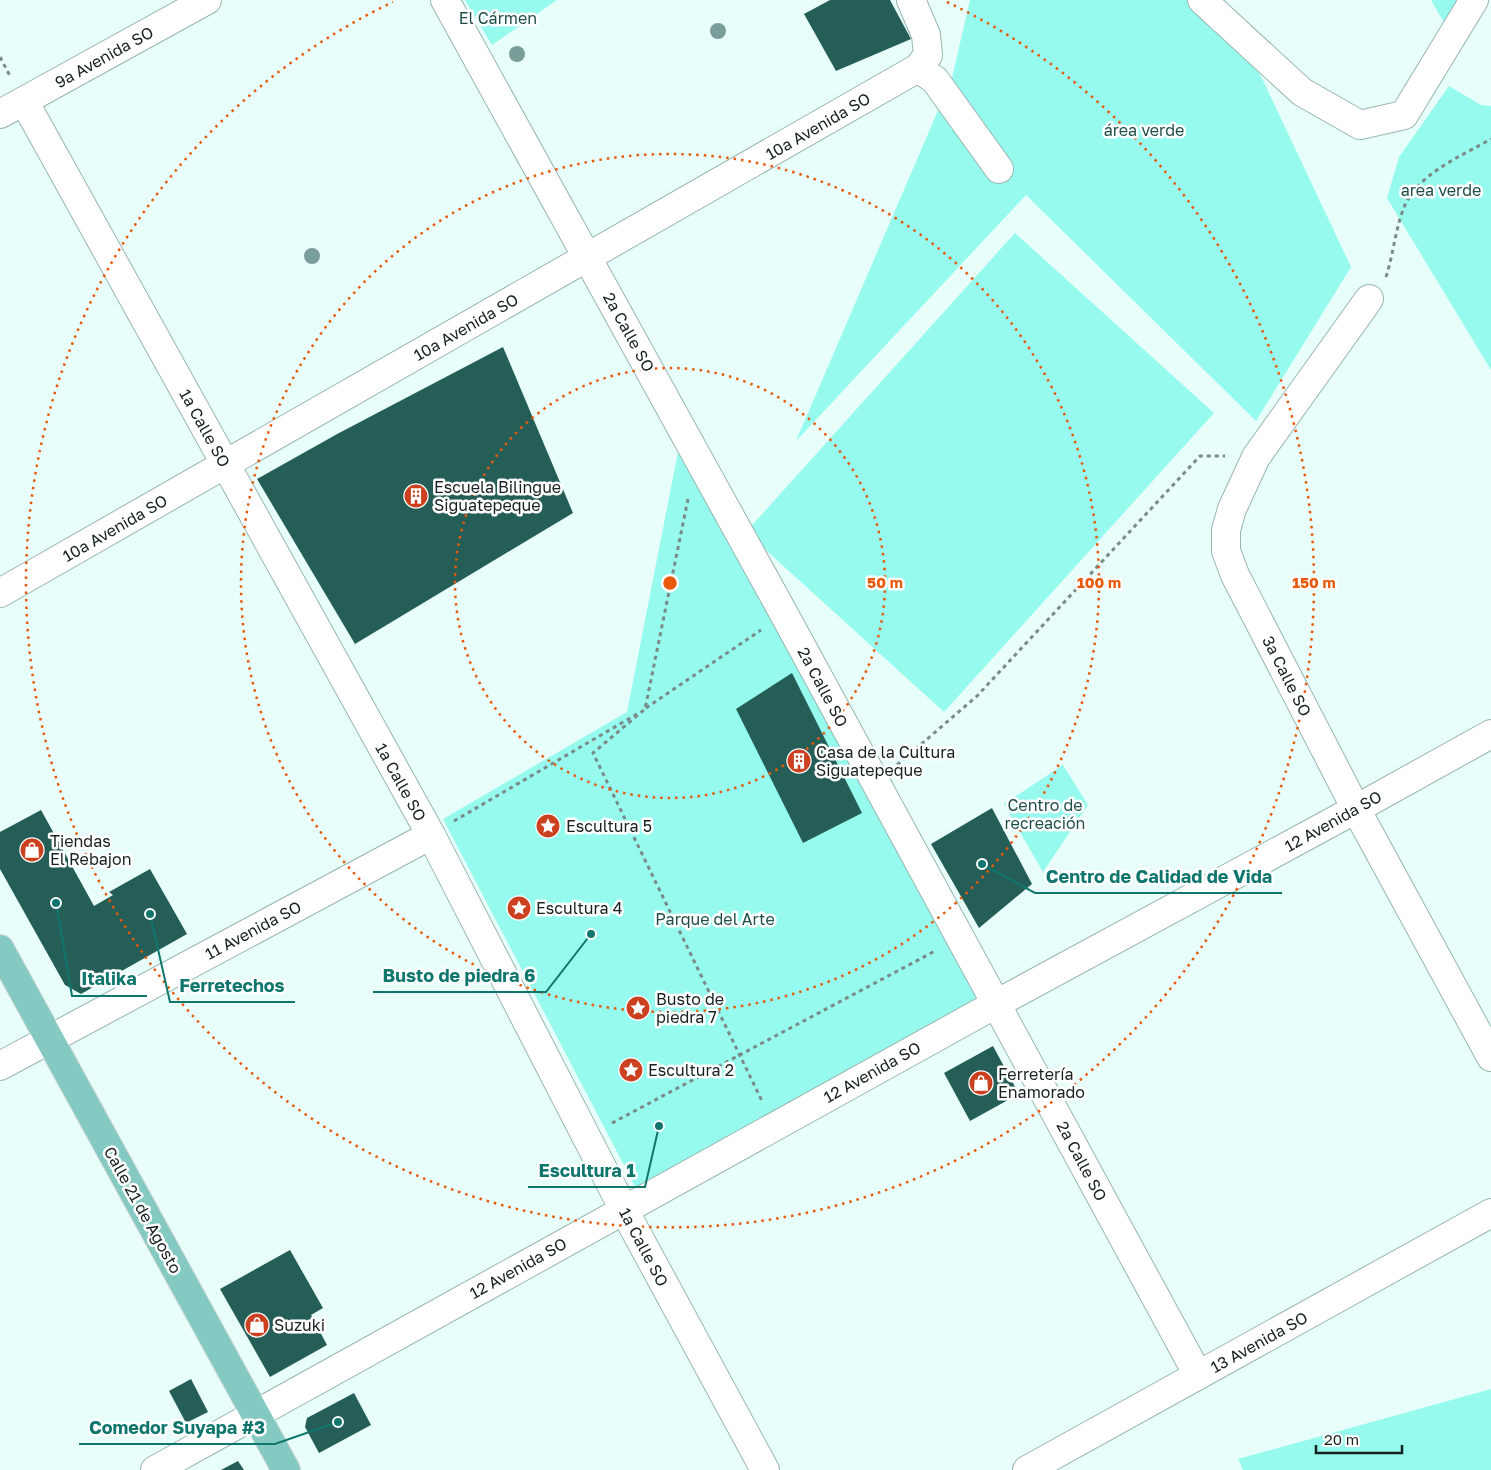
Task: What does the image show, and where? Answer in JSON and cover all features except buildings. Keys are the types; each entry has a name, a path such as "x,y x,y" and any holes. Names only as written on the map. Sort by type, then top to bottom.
{"main road":[{"name":"Calle 21 de Agosto","path":"0,950 286,1470"}],"street":[{"name":"9a Avenida SO","path":"0,114 207,0"},
{"name":"2a Calle SO","path":"445,0 784,614 1198,1375"},
{"path":"911,0 926,35 923,62 999,170"},
{"path":"1202,0 1302,92 1360,125 1404,115 1474,0"},
{"name":"10a Avenida SO","path":"0,593 588,257 923,62"},
{"name":"1a Calle SO","path":"24,101 431,835 624,1210 765,1470"},
{"name":"3a Calle SO","path":"1369,299 1256,457 1232,509 1226,530 1226,551 1235,575 1356,809 1491,1057"},
{"name":"12 Avenida SO","path":"155,1470 996,1004 1491,734"},
{"name":"11 Avenida SO","path":"0,1066 49,1038 431,835"},
{"name":"13 Avenida SO","path":"1027,1470 1491,1213"}],"path":[{"path":"1369,299 1386,277 1391,262 1393,243 1404,208 1413,192 1422,182 1439,169 1491,139"},
{"path":"876,783 977,696 1200,456 1256,457"},
{"path":"688,497 646,709 593,754 775,1126"},
{"path":"431,835 646,709 784,614"},
{"path":"587,1136 960,938"}],"green space":[{"name":"El Cármen","path":"465,0 557,0 492,45"},
{"name":"área verde","path":"970,0 1225,0 1351,267 1256,421 1026,195 796,441 952,78"},
{"path":"1431,0 1472,0 1451,35"},
{"name":"area verde","path":"1449,86 1481,105 1491,106 1491,370 1387,198 1399,157"},
{"path":"1015,233 1214,413 944,712 746,532"},
{"name":"Parque del Arte","path":"680,442 979,999 637,1190 443,819 627,712"},
{"name":"Centro de recreación","path":"1063,765 1088,805 1043,872 1004,804"},
{"path":"1491,1389 1491,1470 1243,1470 1238,1459"}],"place":[{"name":"Escuela Bilingue Siguatepeque","path":"416,496"},
{"name":"Casa de la Cultura Siguatepeque","path":"799,761"},
{"name":"Escultura 5","path":"548,826"},
{"name":"Tiendas El Rebajon","path":"32,850"},
{"name":"Centro de Calidad de Vida","path":"982,864"},
{"name":"Italika","path":"56,903"},
{"name":"Escultura 4","path":"519,908"},
{"name":"Ferretechos","path":"150,914"},
{"name":"Busto de piedra 6","path":"591,934"},
{"name":"Busto de piedra 7","path":"638,1008"},
{"name":"Escultura 2","path":"631,1070"},
{"name":"Ferretería Enamorado","path":"981,1083"},
{"name":"Escultura 1","path":"659,1126"},
{"name":"Suzuki","path":"257,1325"},
{"name":"Comedor Suyapa #3","path":"338,1422"}]}
